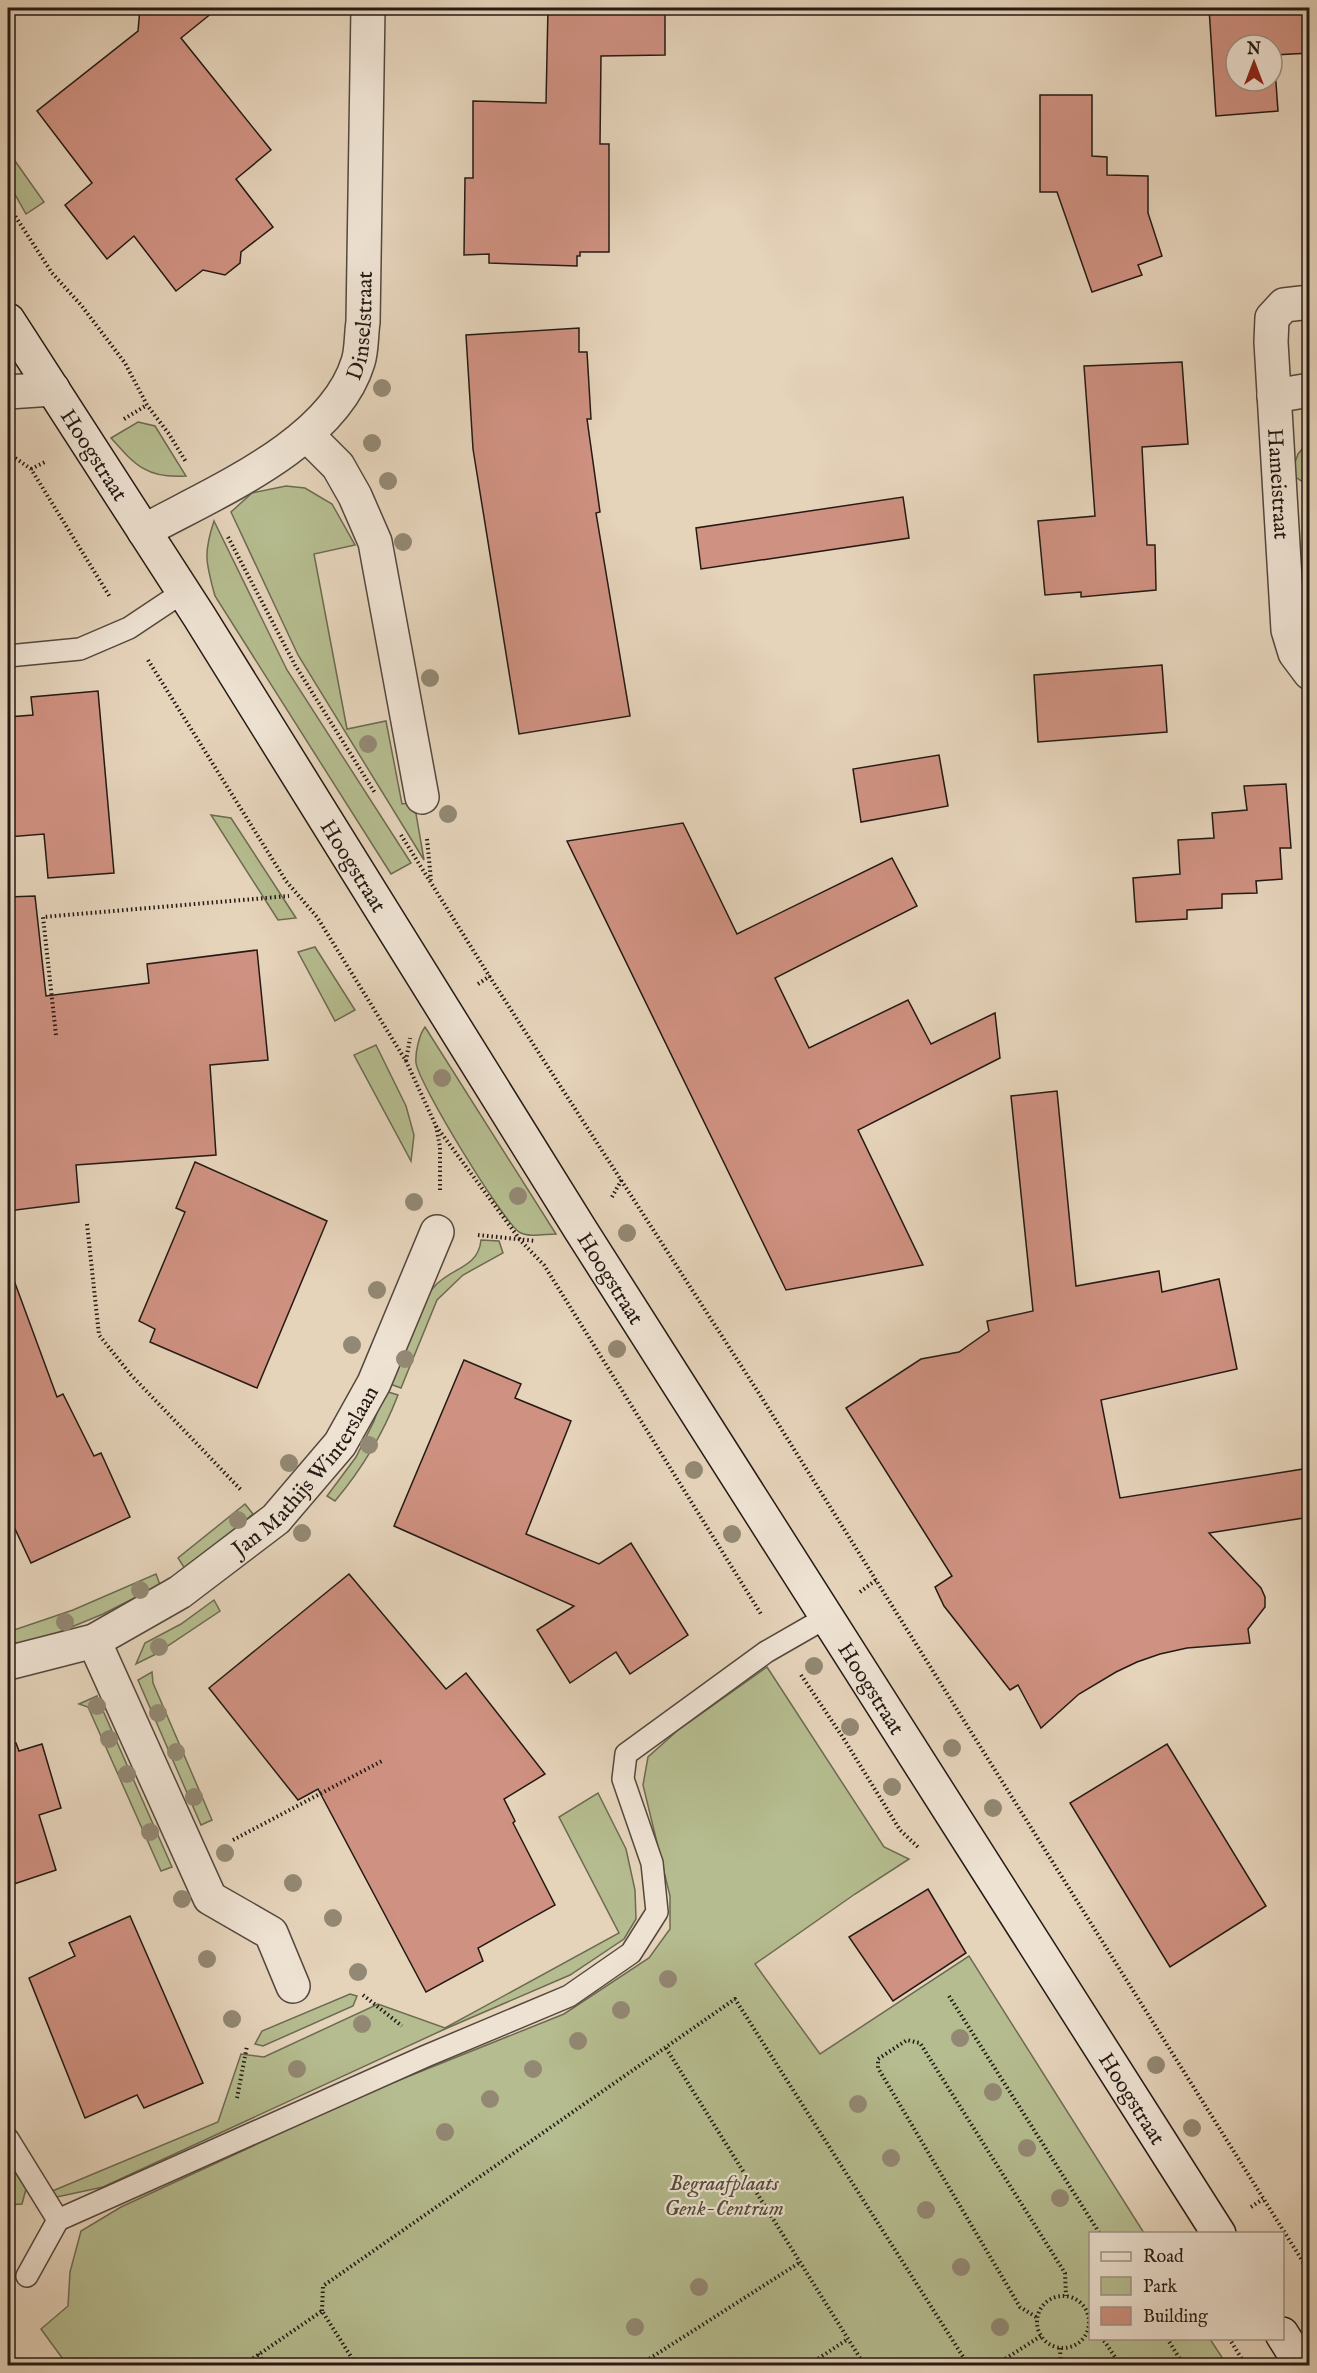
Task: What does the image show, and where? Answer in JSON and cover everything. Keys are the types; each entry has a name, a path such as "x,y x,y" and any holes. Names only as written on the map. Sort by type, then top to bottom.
{"street":[{"name":"Dinselstraat","path":"144,531 261,467 307,435 340,397 358,362 363,322 368,8"},
{"name":"Hameistraat","path":"1310,302 1284,305 1272,318 1271,342 1288,630 1295,653 1310,673"},
{"name":"Hoogstraat","path":"8,320 183,592 500,1101 1218,2232"},
{"path":"8,392 53,389"},
{"name":"Hameistraat","path":"1274,396 1310,390"},
{"path":"307,435 338,466 355,496 375,542 422,797"},
{"name":"Jan Mathijs Winterslaan","path":"8,1663 94,1641 180,1592 276,1519 340,1444 374,1383 437,1232"},
{"path":"94,1641 210,1898 271,1933 293,1986"},
{"path":"1284,2337 1302,2366"}],"lane":[{"path":"8,656 80,649 129,628 183,592"},
{"path":"27,2276 58,2220 426,2056 569,1996 631,1953 657,1912 652,1863 623,1779 626,1754 779,1644 827,1617"},
{"path":"8,2139 58,2220"}],"path":[{"path":"8,205 52,273 81,305 125,363 147,405 169,434 188,465"},
{"path":"117,424 147,405"},
{"path":"8,454 31,469 286,881 317,917 406,1062 436,1126 521,1241 544,1264 779,1644 842,1736 900,1830 922,1851"},
{"path":"224,529 295,664 381,802"},
{"path":"399,831 493,982 760,1395 1284,2232"},
{"path":"56,1035 44,917 289,896"},
{"path":"436,1126 440,1147 440,1178"},
{"path":"609,1203 622,1179"},
{"path":"87,1224 99,1335 131,1375 246,1495"},
{"path":"482,1235 521,1241 543,1241"},
{"path":"233,1840 382,1761"},
{"path":"363,1995 409,2031"},
{"path":"949,1996 1099,2232"},
{"path":"357,2366 322,2311 323,2286 735,2000 969,2366"},
{"path":"1036,2317 1020,2307 878,2068 878,2058 907,2040 920,2043 1065,2273 1066,2296"},
{"path":"236,2104 247,2046"},
{"path":"666,2048 865,2366"},
{"path":"1284,2232 1310,2274"},
{"path":"638,2366 799,2263"},
{"path":"1066,2296 1074,2298 1084,2307 1089,2320 1089,2330 1077,2344 1060,2348 1051,2346 1041,2337 1036,2326 1036,2317 1044,2303 1051,2298 1066,2296"},
{"path":"1084,2307 1089,2304"},
{"path":"242,2366 322,2311"},
{"path":"994,2366 1041,2337"},
{"path":"807,2366 848,2339"},
{"path":"1102,2340 1121,2366"},
{"path":"1168,2340 1184,2366"},
{"path":"1230,2340 1246,2366"},
{"path":"1060,2348 1061,2366"},
{"path":"258,2354 266,2366"}],"green space":[{"path":"90,8 320,8 320,10 90,11"},
{"path":"8,151 44,202 26,214 8,182"},
{"path":"138,422 155,426 186,476 161,475 143,468 127,456 111,438"},
{"path":"1309,441 1309,486 1291,474 1298,454"},
{"path":"286,486 305,488 332,504 355,545 314,554 347,729 386,721 402,804 414,802 424,860 298,655 231,512 252,493"},
{"path":"214,521 287,670 411,863 391,874 215,596 207,558 208,542"},
{"path":"211,815 231,818 296,918 278,920"},
{"path":"315,947 355,1010 335,1021 298,952"},
{"path":"425,1027 556,1234 532,1235 519,1232 480,1179 445,1123 416,1063 419,1039"},
{"path":"376,1045 406,1106 414,1135 411,1161 354,1055"},
{"path":"481,1240 499,1241 503,1253 463,1275 437,1300 401,1388 390,1384 428,1295 441,1280 475,1257"},
{"path":"385,1391 398,1395 386,1424 371,1451 335,1501 327,1496 356,1457 374,1421"},
{"path":"245,1504 253,1514 185,1569 178,1558"},
{"path":"156,1574 160,1585 103,1614 57,1633 8,1646 8,1632 73,1610"},
{"path":"214,1600 220,1611 154,1655 136,1664 145,1643 181,1624"},
{"name":"Begraafplaats Genk-Centrum","path":"767,1667 884,1847 909,1859 755,1964 820,2054 969,1956 1143,2232 1089,2232 1089,2340 1211,2340 1227,2365 68,2366 41,2329 68,2306 70,2272 81,2231 121,2207 372,2091 564,2014 649,1958 670,1929 670,1896 643,1785 648,1757 677,1731"},
{"path":"152,1672 153,1683 212,1820 201,1825 138,1680"},
{"path":"97,1696 172,1867 161,1871 88,1707 79,1704"},
{"path":"598,1793 626,1849 635,1890 636,1919 624,1939 570,1975 445,2029 103,2187 57,2197 50,2192 218,2122 241,2054 264,2057 378,2004 445,2028 619,1933 559,1817"},
{"path":"350,1994 357,1996 353,2006 263,2046 255,2044 262,2031"},
{"path":"8,2160 26,2189 22,2204 8,2205"}],"building":[{"path":"140,8 156,8 160,13 218,8 181,38 271,150 236,179 273,227 241,252 240,263 225,275 203,270 176,291 134,236 107,259 65,205 92,183 37,111 138,31"},
{"path":"548,8 665,8 665,55 601,56 600,144 609,144 609,252 580,252 580,256 577,256 577,266 489,263 489,254 464,255 465,178 473,178 473,101 546,103"},
{"path":"1209,8 1310,8 1310,53 1284,54 1284,33 1224,33 1224,93 1277,93 1278,111 1216,116"},
{"path":"1040,95 1092,95 1092,156 1107,157 1107,175 1148,176 1148,213 1162,256 1138,265 1142,275 1092,292 1057,192 1040,192"},
{"path":"579,328 579,352 587,352 591,419 587,419 600,512 596,513 630,716 519,734 473,449 466,335"},
{"path":"1182,362 1188,444 1142,447 1147,545 1155,545 1156,590 1081,597 1081,592 1045,595 1038,521 1095,516 1084,366"},
{"path":"903,497 909,538 701,569 696,528"},
{"path":"1162,665 1167,732 1038,742 1034,675"},
{"path":"98,691 114,873 48,878 44,834 8,837 8,717 33,715 31,697"},
{"path":"939,755 948,806 861,822 853,769"},
{"path":"1286,784 1291,848 1280,848 1282,879 1256,881 1257,893 1222,894 1222,908 1187,910 1187,919 1136,922 1133,878 1180,874 1178,840 1214,838 1212,813 1247,810 1244,786"},
{"path":"683,823 737,934 892,858 917,906 775,978 809,1048 908,1000 931,1044 995,1013 1000,1058 858,1130 923,1265 786,1290 567,841"},
{"path":"35,896 46,996 149,983 147,964 257,950 268,1060 210,1065 216,1155 76,1165 79,1202 8,1211 8,897"},
{"path":"1057,1091 1076,1286 1159,1271 1162,1292 1219,1279 1237,1369 1101,1400 1120,1498 1310,1468 1310,1517 1209,1533 1261,1588 1265,1597 1265,1607 1248,1629 1250,1643 1187,1648 1137,1662 1079,1694 1041,1728 1018,1685 1010,1690 944,1606 935,1587 952,1576 846,1408 921,1359 959,1352 989,1331 987,1321 1033,1311 1011,1096"},
{"path":"195,1162 327,1221 257,1388 150,1342 155,1329 139,1321 185,1212 176,1208"},
{"path":"12,1275 57,1397 63,1394 94,1456 101,1453 130,1517 31,1563 8,1514 8,1276"},
{"path":"464,1360 521,1384 515,1398 571,1421 526,1534 599,1564 631,1543 688,1635 630,1674 616,1652 570,1683 537,1630 574,1606 394,1526"},
{"path":"349,1574 446,1689 466,1673 545,1774 504,1799 515,1821 513,1823 555,1905 478,1948 483,1961 426,1992 318,1789 298,1800 209,1688"},
{"path":"16,1743 19,1751 42,1744 61,1808 39,1815 56,1870 8,1886 8,1744"},
{"path":"1167,1744 1266,1906 1170,1967 1070,1803"},
{"path":"928,1889 966,1953 893,2001 849,1937"},
{"path":"130,1916 203,2083 144,2108 137,2095 85,2118 29,1978 75,1956 69,1943"}]}
